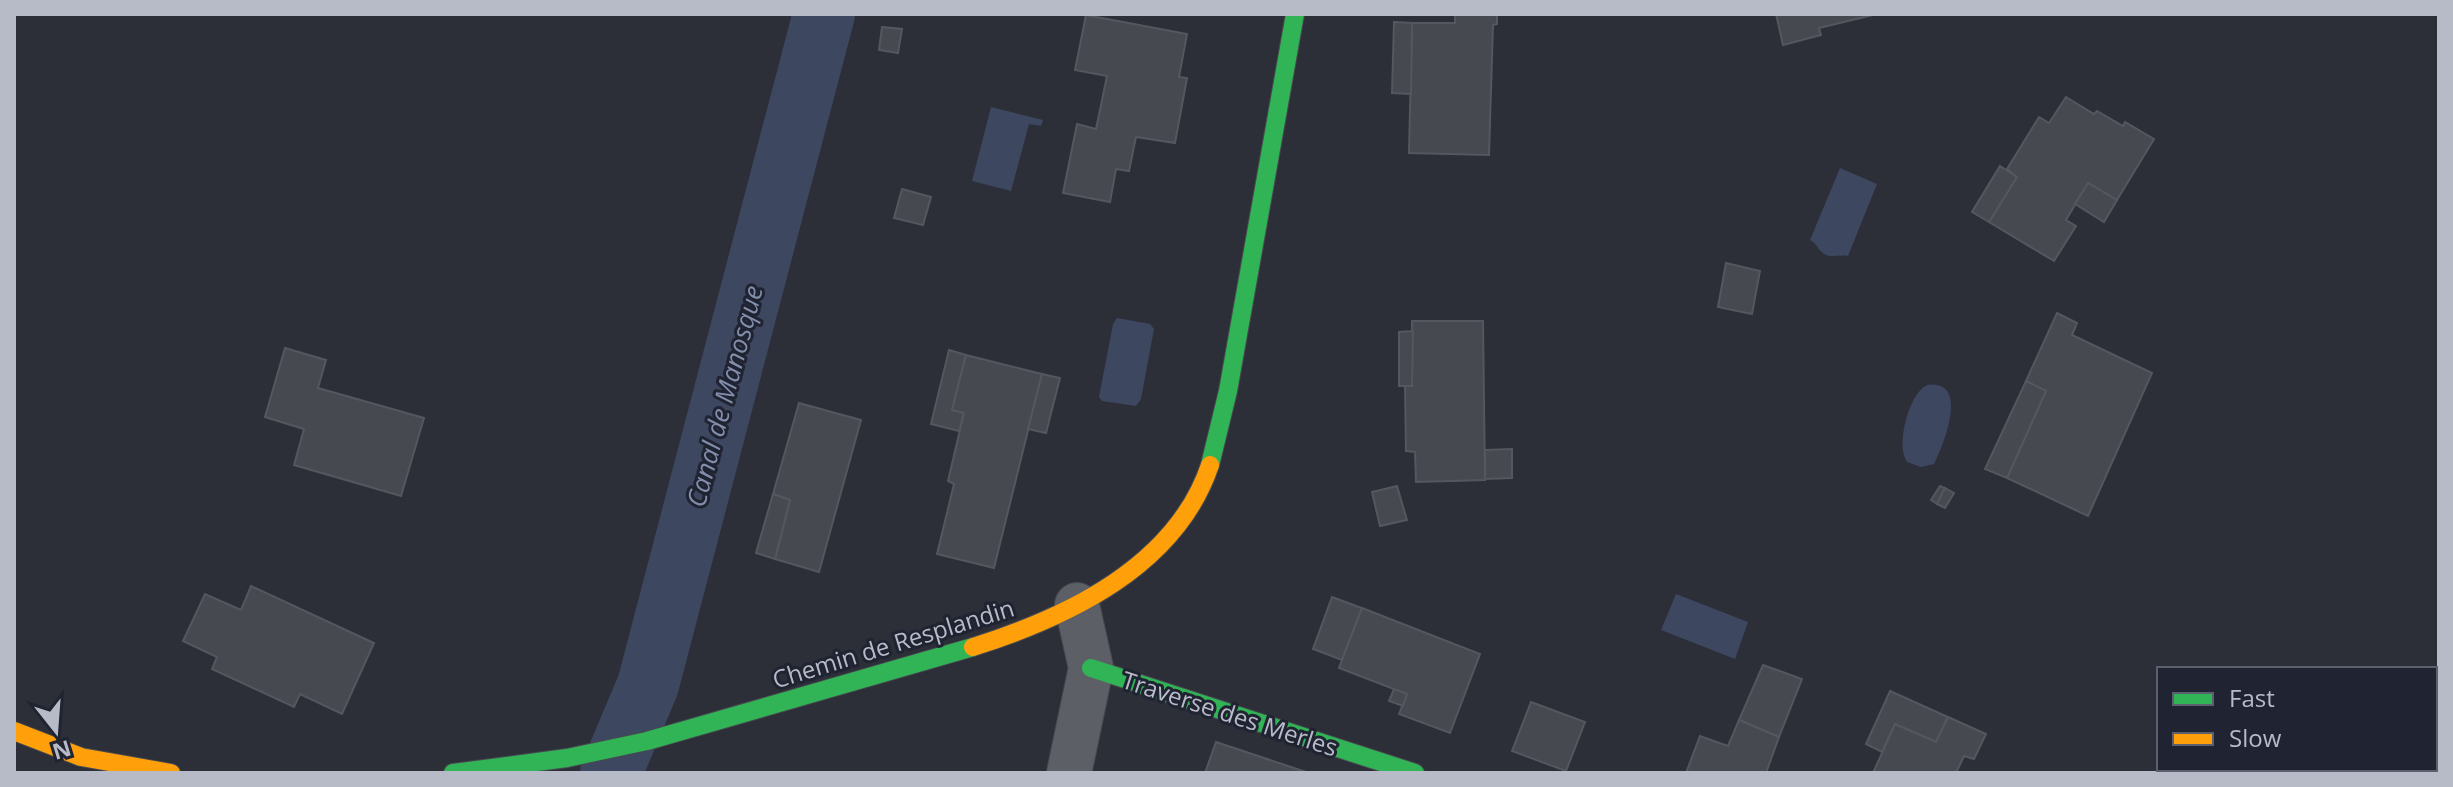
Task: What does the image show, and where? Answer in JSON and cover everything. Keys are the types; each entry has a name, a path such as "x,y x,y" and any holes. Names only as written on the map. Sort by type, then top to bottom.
{"street":[{"name":"Chemin de Resplandin","path":"453,773 583,755 662,737 1002,639 1077,605 1120,579 1167,540 1199,491 1218,438 1257,240 1295,14"},
{"name":"Traverse des Merles","path":"1069,773 1091,668 1077,605"},
{"name":"Traverse des Merles","path":"1091,668 1415,773"},
{"path":"14,731 81,757 171,773"}],"water":[{"path":"991,107 1043,120 1041,126 1029,124 1011,191 972,181"},
{"path":"1840,168 1877,184 1848,256 1829,256 1810,240"},
{"path":"1117,318 1150,324 1154,329 1141,399 1136,406 1102,401 1099,397 1113,324"},
{"path":"1927,385 1940,386 1948,392 1951,402 1948,429 1934,464 1921,467 1907,462 1903,433 1915,398"},
{"path":"1676,594 1748,622 1735,659 1661,630"}],"building":[{"path":"1455,14 1497,14 1497,24 1493,25 1489,155 1409,153 1412,23 1455,23"},
{"path":"1776,14 1877,14 1819,28 1821,35 1783,45"},
{"path":"1086,15 1187,34 1179,77 1187,78 1175,143 1136,137 1129,171 1116,169 1110,202 1063,193 1077,124 1096,129 1107,76 1075,70"},
{"path":"1394,22 1412,23 1411,94 1392,93"},
{"path":"882,27 902,29 898,53 879,50"},
{"path":"2066,97 2094,114 2097,111 2123,126 2125,122 2154,139 2117,200 2088,183 2066,220 2076,226 2054,261 1989,222 2017,177 2007,169 2039,117 2049,123"},
{"path":"2000,166 2017,177 1989,222 1972,212"},
{"path":"2088,183 2117,200 2104,222 2075,204"},
{"path":"902,189 931,197 923,225 894,218"},
{"path":"1726,263 1760,271 1752,314 1718,307"},
{"path":"2057,313 2077,323 2072,335 2152,373 2088,516 2007,478 2046,391 2026,381"},
{"path":"1412,321 1483,321 1485,480 1416,482 1415,452 1406,451 1405,386 1412,386"},
{"path":"1413,331 1412,386 1399,386 1399,332"},
{"path":"285,348 326,360 318,388 424,418 401,496 294,465 304,429 265,417"},
{"path":"949,350 966,355 952,410 964,413 959,431 931,424"},
{"path":"966,355 1042,374 994,568 937,554 954,484 948,481 964,413 952,410"},
{"path":"1042,374 1060,378 1046,433 1028,429"},
{"path":"2026,381 2046,391 2007,478 1985,469"},
{"path":"799,403 861,420 819,572 775,559 790,500 773,494"},
{"path":"1512,449 1512,478 1485,479 1485,450"},
{"path":"1397,486 1407,520 1380,526 1372,492"},
{"path":"1940,486 1945,488 1937,504 1931,500"},
{"path":"1945,488 1954,493 1945,508 1937,504"},
{"path":"773,494 790,500 775,559 756,553"},
{"path":"251,586 374,643 342,714 300,694 294,707 212,669 217,657 183,641 205,594 241,610"},
{"path":"1332,597 1362,608 1342,660 1313,649"},
{"path":"1362,608 1480,654 1450,733 1399,714 1407,694 1339,668"},
{"path":"1763,665 1802,679 1779,737 1739,720"},
{"path":"1394,689 1407,694 1403,706 1389,701"},
{"path":"1890,691 1948,717 1936,742 1895,724 1882,752 1866,744"},
{"path":"1531,702 1585,722 1566,771 1512,751"},
{"path":"1948,717 1986,734 1974,759 1964,756 1956,773 1873,773 1895,724 1936,742"},
{"path":"1739,720 1779,737 1766,773 1686,773 1700,736 1728,746"},
{"path":"1216,742 1309,773 1205,773"}],"waterway":[{"name":"Canal de Manosque","path":"611,773 648,685 824,14"}],"traffic: fast":[{"path":"1210,465 1228,391 1295,14"},
{"path":"453,773 567,758 647,741 973,647"},
{"path":"1091,668 1415,773"}],"traffic: slow":[{"path":"973,647 1045,620 1114,583 1145,559 1172,532 1194,501 1210,465"},
{"path":"14,731 81,757 171,773"}]}
